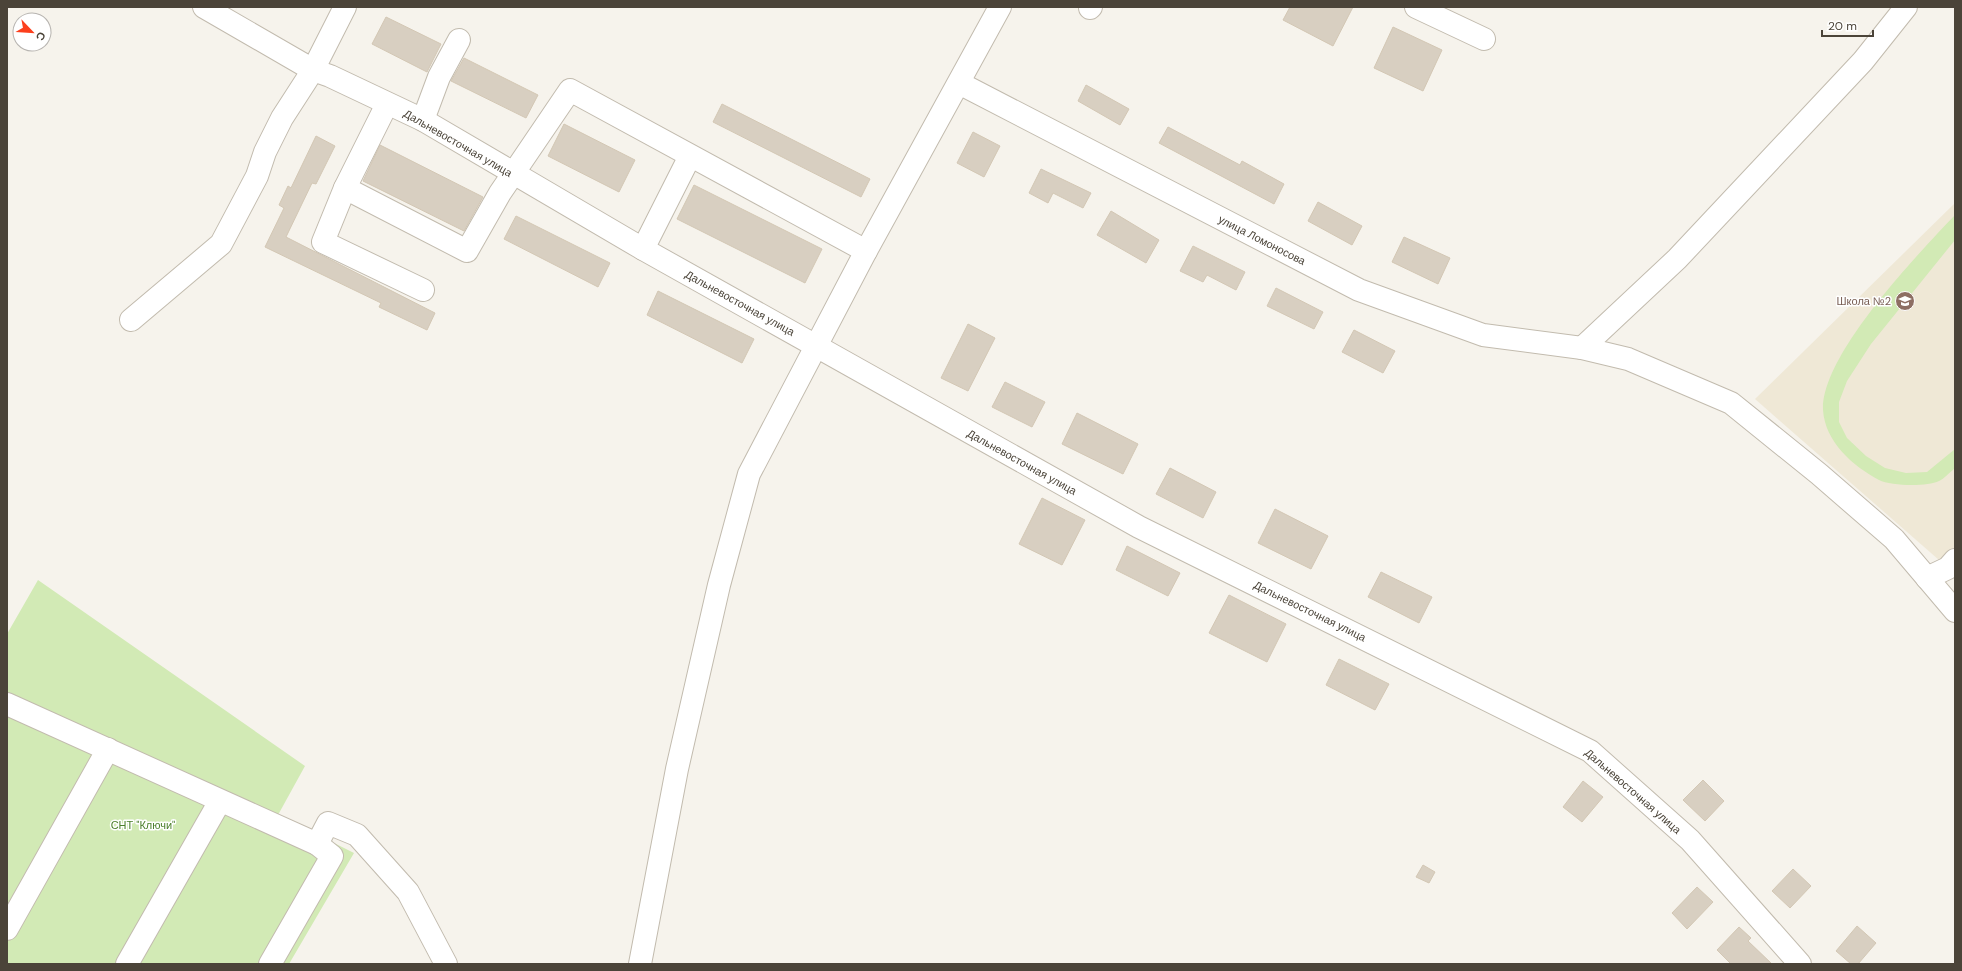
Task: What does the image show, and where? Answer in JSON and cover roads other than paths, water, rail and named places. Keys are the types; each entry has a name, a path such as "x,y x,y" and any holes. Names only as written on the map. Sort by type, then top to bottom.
{"street":[{"name":"Дальневосточная улица","path":"204,7 313,70 330,76 423,120 643,249 1140,527 1590,751 1690,840 1800,964"},
{"path":"131,320 221,244 257,176 265,152 282,118 313,70 345,7"},
{"path":"640,964 677,769 719,585 749,474 866,251 1000,7"},
{"path":"1416,7 1484,39"},
{"path":"1582,348 1677,259 1863,61 1906,7"},
{"path":"423,120 439,77 459,40"},
{"name":"улица Ломоносова","path":"959,83 1359,290 1483,335 1582,348 1628,360 1731,403 1819,474 1894,539 1955,611"},
{"path":"345,188 467,250 513,174 570,90 866,251"},
{"path":"387,104 345,188 323,242 423,290"},
{"path":"643,249 690,156"},
{"path":"1927,578 1948,568 1955,560"},
{"path":"7,704 317,844 332,856 270,964"},
{"path":"7,929 108,750"},
{"path":"127,964 220,801"},
{"path":"317,844 328,823 357,835 408,892 446,964"}],"place":[{"name":"Школа №2","path":"1905,301"}],"park label":[{"name":"СНТ \"Ключи\"","path":"143,825"}]}
